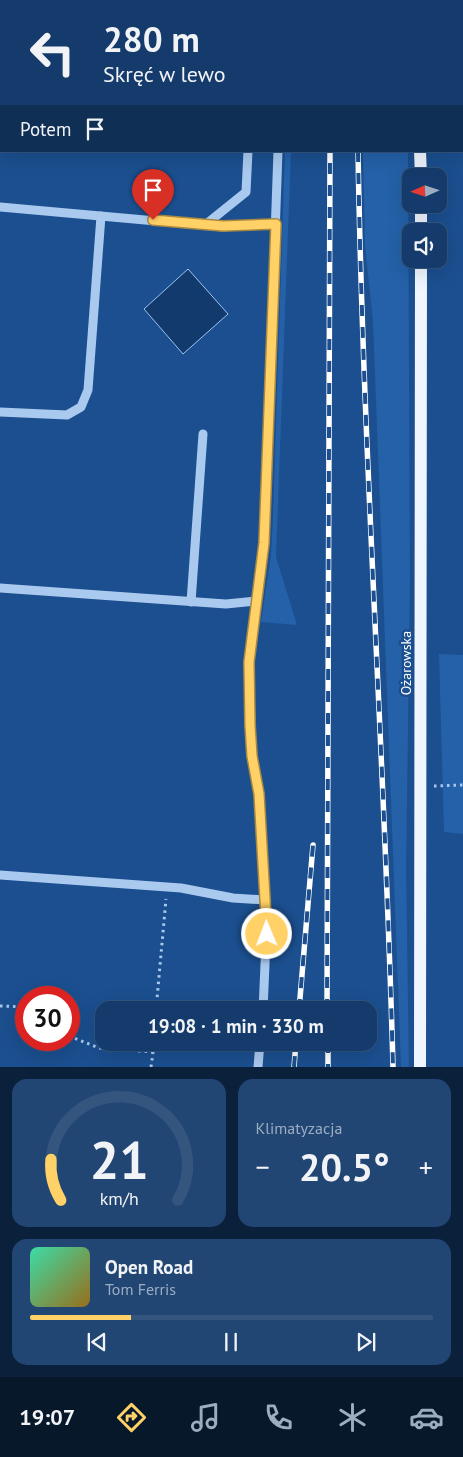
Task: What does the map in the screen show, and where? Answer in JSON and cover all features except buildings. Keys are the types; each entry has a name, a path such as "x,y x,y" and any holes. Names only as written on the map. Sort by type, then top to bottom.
{"main road":[{"path":"420,152 421,168"},
{"name":"Ożarowska","path":"420,1067 421,268"}],"street":[{"path":"205,225 246,192 248,152"},
{"path":"264,1001 267,965 266,900 259,794 252,756 249,662 264,543 278,152"},
{"path":"0,207 205,225 276,224"},
{"path":"0,412 67,415 81,407 88,390 101,216"},
{"path":"191,602 203,434"},
{"path":"0,588 226,604 257,601"},
{"path":"0,875 181,888 233,898 266,900"},
{"path":"258,1067 259,1051"}],"path":[{"path":"421,786 463,785"},
{"path":"157,1001 166,897"},
{"path":"0,1006 15,1007"},
{"path":"80,1040 99,1048 153,1052 151,1067"}],"shaded area":[{"path":"285,152 291,152 276,557 297,625 261,622 271,555"},
{"path":"363,152 408,152 408,168 402,168 402,213 408,213 408,223 402,223 402,268 409,268 410,584 406,871 409,1067 401,1067 373,321 365,246"},
{"path":"188,269 228,314 183,354 144,309"},
{"path":"439,654 463,655 463,834 444,832"}],"railway":[{"path":"327,1001 330,152"},
{"path":"358,152 364,380 385,838 393,1067"},
{"path":"300,1001 313,845"},
{"path":"294,1067 295,1051"},
{"path":"328,1051 328,1067"}],"route":[{"path":"153,220 223,226 276,224 264,543 249,662 252,756 259,794 267,934"}]}
